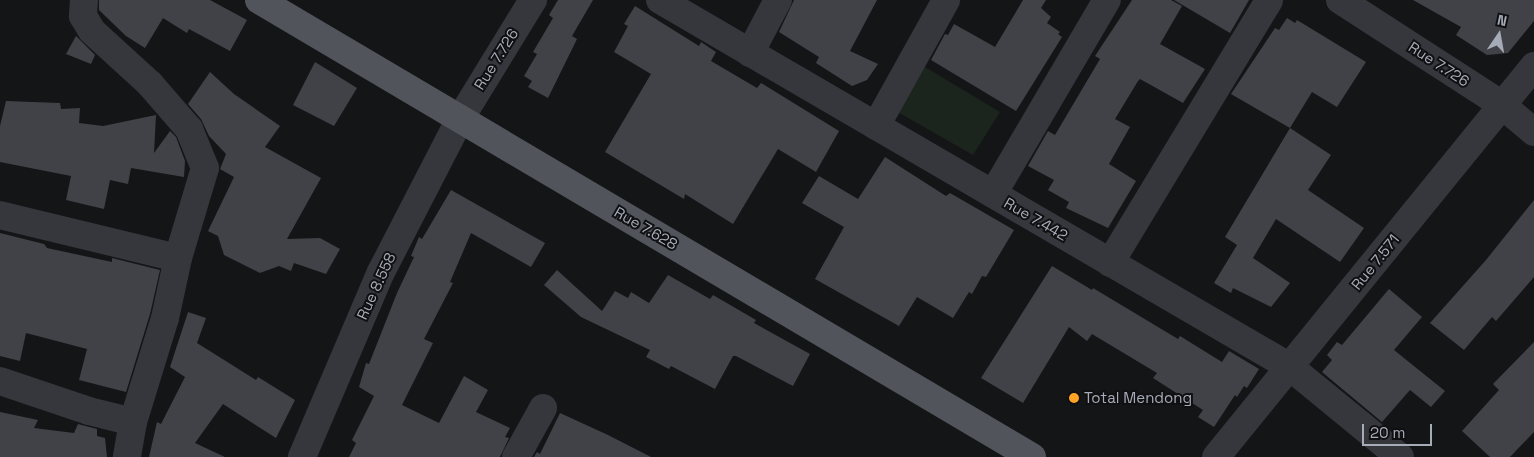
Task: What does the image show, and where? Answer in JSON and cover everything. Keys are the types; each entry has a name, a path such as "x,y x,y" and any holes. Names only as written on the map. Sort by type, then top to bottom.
{"main road":[{"name":"Rue 7.628","path":"259,0 1032,457"}],"street":[{"path":"84,0 83,16 92,31 150,84 189,129 205,168 178,258 165,318 133,422 127,457"},
{"name":"Rue 7.726","path":"460,119 533,0"},
{"name":"Rue 7.442","path":"660,0 1290,367 1400,457"},
{"path":"750,53 778,0"},
{"path":"876,126 946,0"},
{"path":"993,194 1107,0"},
{"path":"1110,263 1269,0"},
{"name":"Rue 7.726","path":"1340,0 1502,105 1534,132"},
{"name":"Rue 7.571","path":"1216,457 1534,66"},
{"name":"Rue 8.558","path":"302,457 380,272 460,119"},
{"path":"0,215 178,258"},
{"path":"0,381 89,411 133,422"},
{"path":"516,457 543,408"}],"shaded area":[{"path":"920,64 1000,112 973,155 896,111"}],"building":[{"path":"99,0 210,0 247,20 230,51 189,29 187,33 163,18 145,48 126,36 99,10"},
{"path":"558,0 593,0 572,36 577,39 548,98 528,87 532,81 524,76 537,54 533,52 553,18 549,15"},
{"path":"794,0 877,0 850,51 878,64 867,80 852,86 816,63 819,57 779,32"},
{"path":"1023,0 1046,0 1041,8 1051,17 1047,23 1060,32 1058,34 1062,37 1016,111 931,60 945,34 948,35 954,24 995,47"},
{"path":"1132,0 1171,0 1182,6 1160,44 1205,69 1183,103 1140,79 1138,81 1115,119 1130,127 1109,164 1136,181 1108,228 1066,208 1069,202 1048,190 1054,180 1028,166 1048,131 1055,135 1100,59 1095,56"},
{"path":"1174,0 1249,0 1230,33"},
{"path":"1413,0 1534,0 1534,21 1508,53 1487,55 1456,35 1461,27"},
{"path":"635,6 699,46 701,42 716,52 711,61 757,88 761,83 839,131 816,172 778,149 733,224 685,194 684,199 605,152 651,74 614,52 628,26 624,24"},
{"path":"1287,18 1295,23 1297,20 1366,62 1337,107 1312,92 1290,128 1231,94 1275,28 1279,30"},
{"path":"76,36 95,55 91,64 66,54"},
{"path":"315,62 357,88 334,126 293,105"},
{"path":"210,72 234,94 280,126 265,147 321,178 287,239 320,238 340,249 326,274 294,263 291,271 279,266 260,273 224,255 218,236 208,231 234,177 220,169 226,154 209,136 201,119 188,104"},
{"path":"6,101 60,103 61,109 80,108 79,123 103,126 156,115 154,153 170,131 176,137 185,161 184,177 131,168 128,184 110,180 104,209 66,200 71,176 0,162 0,126"},
{"path":"1290,128 1331,155 1308,190 1364,228 1340,262 1276,219 1253,258 1290,283 1271,307 1233,288 1231,293 1214,283 1237,245 1225,237"},
{"path":"885,157 946,196 950,193 1014,230 986,277 982,276 972,294 969,292 953,318 917,297 899,326 815,279 844,227 802,203 819,176 858,199"},
{"path":"451,190 545,243 531,267 471,233 450,282 453,283 424,339 433,343 402,405 439,423 464,376 488,390 476,412 510,428 505,437 509,438 500,457 349,457 356,443 352,440 374,396 359,387 366,363 369,364 397,293 414,257 411,256 419,237 422,239"},
{"path":"1534,200 1534,277 1496,321 1492,317 1464,350 1430,323 1486,260"},
{"path":"0,233 44,244 47,248 112,262 112,258 160,270 150,314 126,392 79,380 87,349 26,333 20,361 0,356"},
{"path":"1052,266 1092,290 1093,288 1178,339 1180,336 1222,362 1229,351 1259,369 1247,388 1244,386 1237,397 1235,395 1214,427 1198,417 1203,410 1153,378 1157,373 1092,334 1087,341 1069,327 1023,403 981,378"},
{"path":"557,270 602,311 615,291 628,298 631,292 649,303 668,275 710,299 713,295 756,320 754,323 810,354 793,386 733,356 715,389 671,366 669,369 646,357 650,350 581,317 544,285"},
{"path":"1389,289 1422,317 1394,350 1445,391 1431,407 1410,390 1382,422 1322,372 1332,360 1327,355 1337,342 1342,345"},
{"path":"188,312 206,318 197,343 256,380 258,377 295,400 276,438 223,404 195,443 225,457 149,457 157,422 161,424 185,377 170,367"},
{"path":"1534,342 1534,432 1510,457 1490,457 1462,431 1499,390 1493,384"},
{"path":"0,412 38,420 34,428 74,433 78,424 97,429 97,436 105,438 107,457 0,457"},
{"path":"560,413 651,457 534,457 537,452 540,454"}],"place":[{"name":"Total Mendong","path":"1074,398"}]}
